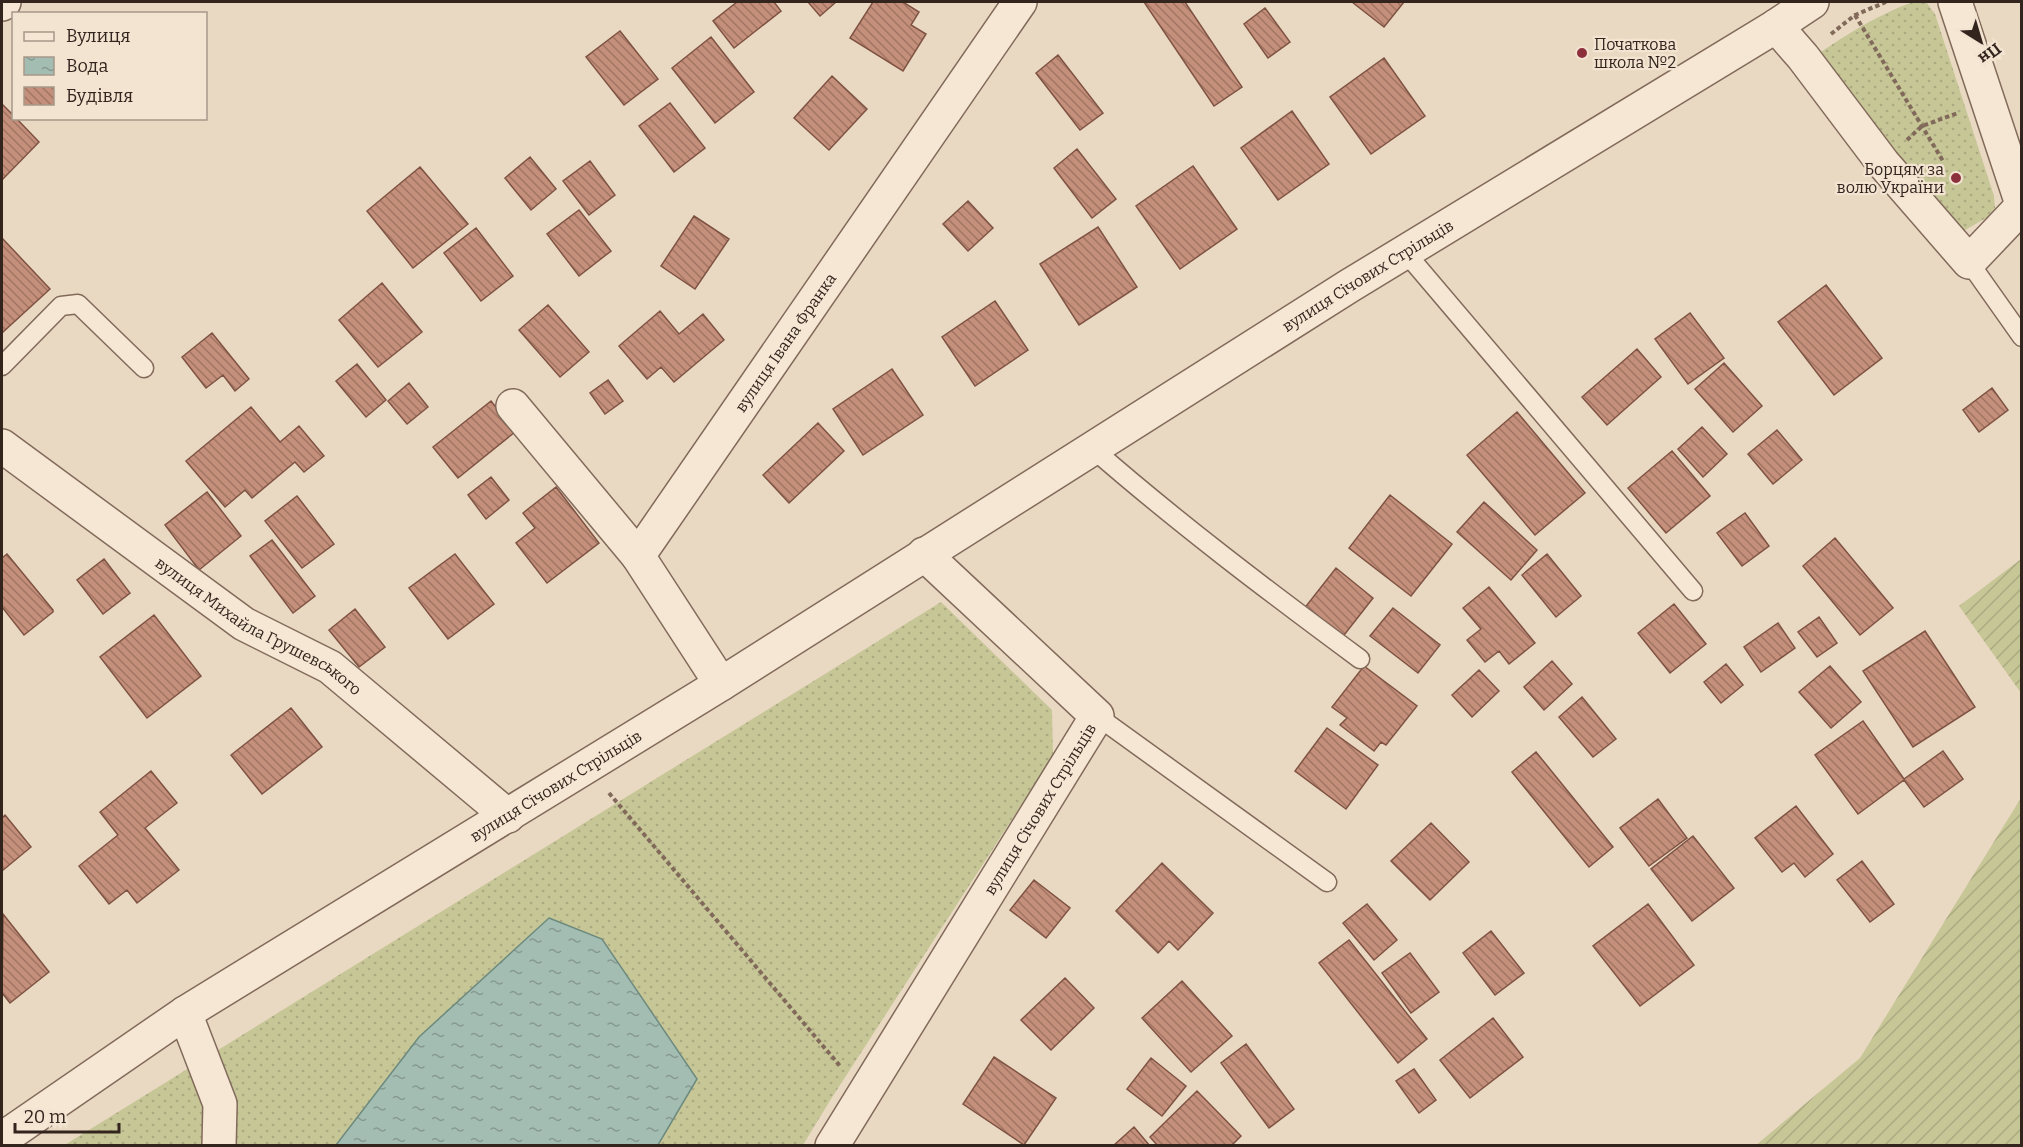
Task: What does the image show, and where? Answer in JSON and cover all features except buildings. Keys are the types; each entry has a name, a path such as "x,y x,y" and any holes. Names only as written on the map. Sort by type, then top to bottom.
{"street":[{"name":"вулиця Івана Франка","path":"638,556 1020,2"},
{"name":"вулиця Січових Стрільців","path":"2,1139 186,1013 587,768 1092,448 1812,2"},
{"path":"1776,26 1803,57 1883,163 1969,262 2022,205 1955,2"},
{"path":"513,406 638,556 721,684"},
{"name":"вулиця Михайла Грушевського","path":"2,447 244,624 330,667 508,816"},
{"name":"вулиця Січових Стрільців","path":"832,1146 1097,716 924,554"},
{"path":"186,1013 220,1104 219,1146"}],"lane":[{"path":"1406,252 1693,591"},
{"path":"1969,262 2022,337"},
{"path":"2,366 61,306 78,304 144,368"},
{"path":"1092,448 1159,507 1360,659"},
{"name":"вулиця Січових Стрільців","path":"1097,716 1327,882"}],"path":[{"path":"1803,57 1855,15 1886,2"},
{"path":"1855,15 1943,161"},
{"path":"1883,163 1922,126 1988,101"},
{"path":"587,768 864,1094"}],"shaded area":[{"path":"1913,2 1926,2 1935,14 1994,196 1995,208 1986,218 1958,234 1818,54 1864,25"},
{"path":"2021,559 2021,693 1959,606"},
{"path":"941,602 1052,710 1053,756 803,1145 63,1146"},
{"path":"2021,798 2021,1145 1756,1145 1860,1058"}],"water":[{"path":"549,918 602,939 697,1079 658,1145 336,1145 419,1037"}],"place":[{"name":"Початкова школа №2","path":"1582,53"},
{"name":"Борцям за волю України","path":"1956,178"}]}
